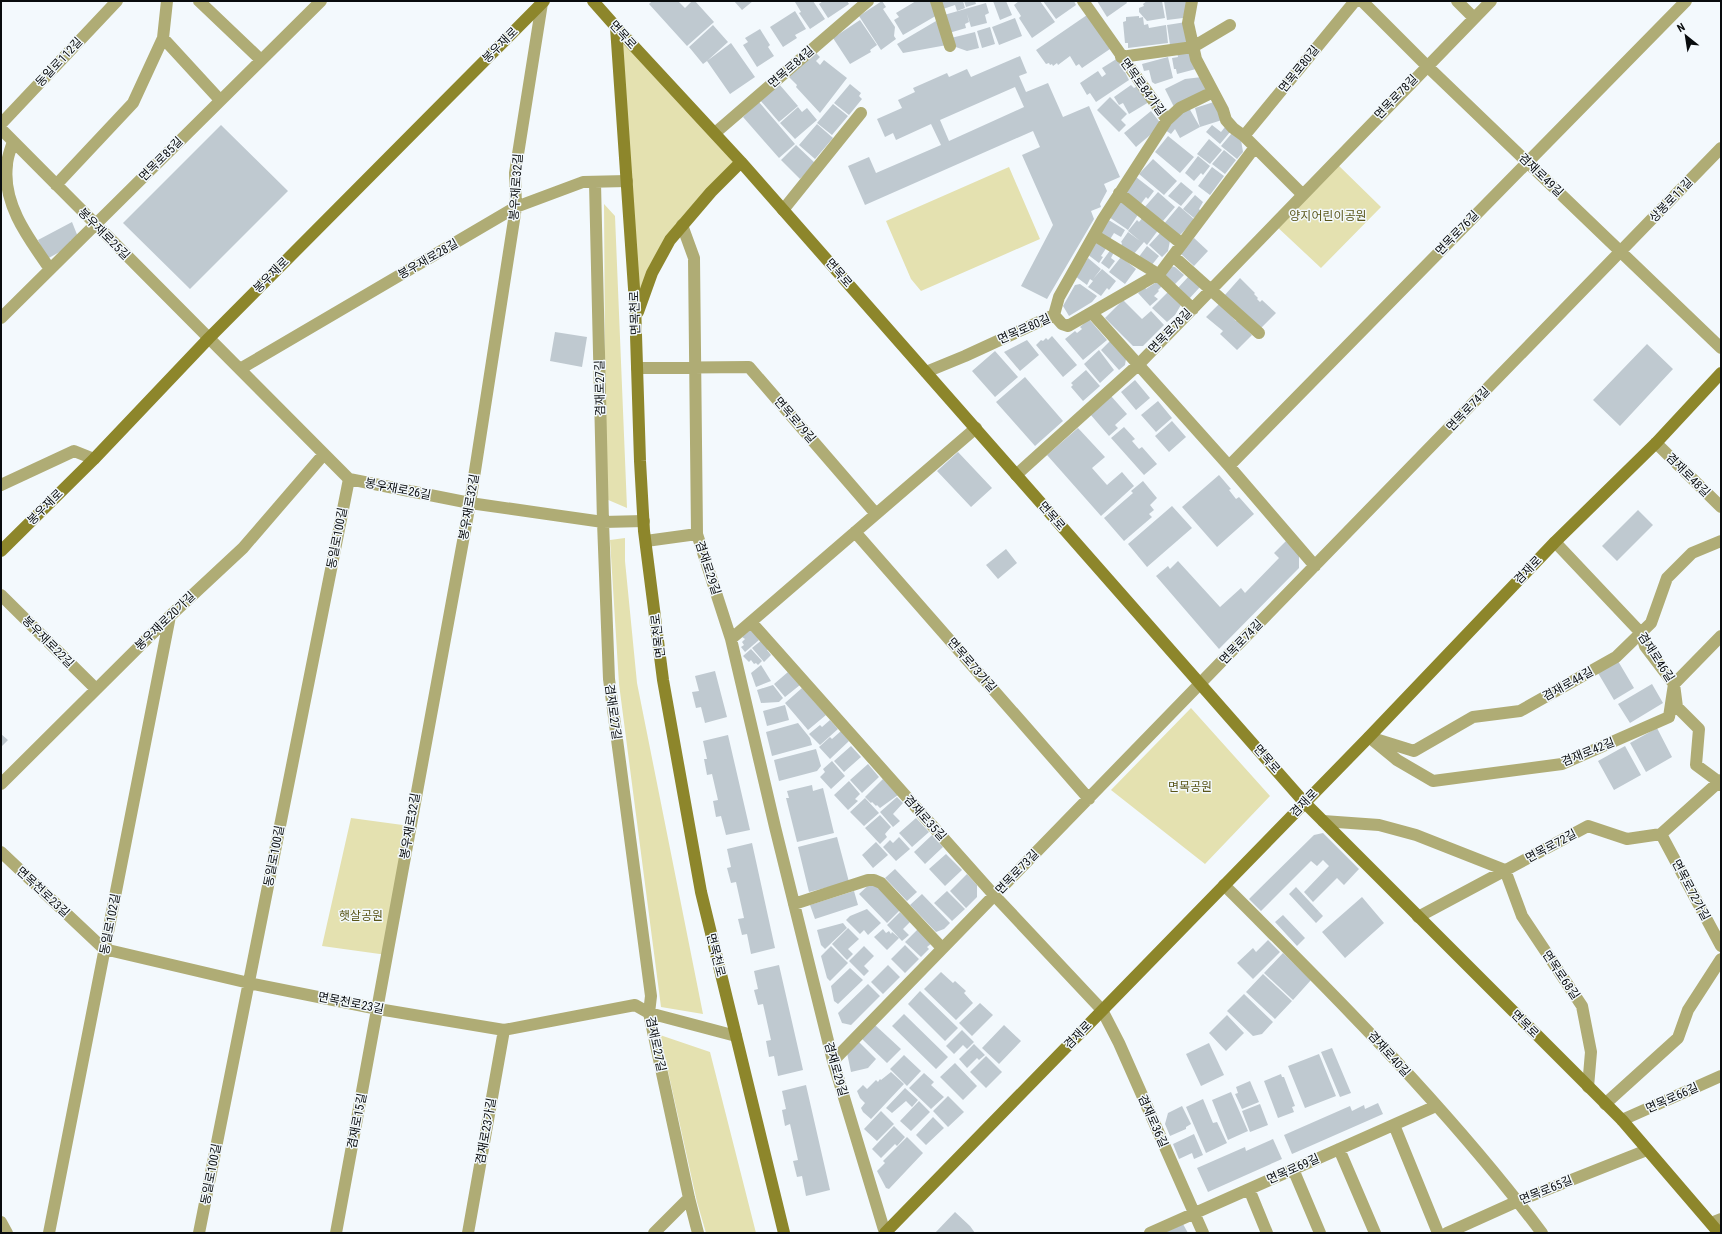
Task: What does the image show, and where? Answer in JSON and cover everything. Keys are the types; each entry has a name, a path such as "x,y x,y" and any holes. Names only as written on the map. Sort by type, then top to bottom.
{"main road":[{"name":"면목로","path":"593,1 742,162 1304,802 1622,1120 1647,1150 1716,1221 1719,1233"},
{"name":"봉우재로","path":"1,550 94,459 208,338 543,2"},
{"name":"면목천로","path":"616,27 635,318 644,521 664,680 701,892 784,1233"},
{"path":"635,318 652,273 670,240 711,192 742,162"},
{"name":"겸재로","path":"885,1233 1369,737 1554,542 1656,443 1721,373"}],"street":[{"name":"동일로112길","path":"1,124 117,1"},
{"path":"56,185 133,102 163,38 167,1"},
{"path":"198,1 261,60"},
{"name":"면목로85길","path":"1,318 94,224 321,1"},
{"name":"면목로84길","path":"715,133 868,1"},
{"path":"936,1 950,46"},
{"name":"면목로84가길","path":"1054,315 1059,298 1094,235 1166,120 1083,1"},
{"path":"1192,1 1188,24 1198,65 1223,110 1229,124 1244,136 1303,195"},
{"name":"면목로80길","path":"1244,136 1355,1"},
{"name":"겸재로49길","path":"1362,1 1426,66 1721,348"},
{"path":"1457,1 1474,18"},
{"name":"면목로78길","path":"1016,475 1138,365 1426,66 1491,1"},
{"name":"면목로76길","path":"1229,466 1686,1"},
{"name":"봉우재로32길","path":"378,1009 470,503 516,207 515,173 543,2"},
{"path":"1121,57 1193,47 1230,24"},
{"path":"163,38 220,100"},
{"path":"1166,120 1180,108 1213,92"},
{"path":"783,210 862,113"},
{"name":"봉우재로25길","path":"1,128 208,338"},
{"path":"13,141 6,165 8,195 28,237 50,270"},
{"name":"면목로80길","path":"926,372 965,356 1054,315 1062,324 1066,326 1092,313 1158,275 1255,147"},
{"name":"상봉로11길","path":"1621,252 1721,148"},
{"name":"봉우재로28길","path":"240,369 516,207 583,182 595,183 627,181"},
{"name":"겸재로27길","path":"595,183 603,522 609,679 651,996 649,1013 698,1233"},
{"path":"1119,193 1182,244"},
{"name":"겸재로29길","path":"682,225 694,258 697,534 731,639 833,1061 885,1233"},
{"path":"1094,235 1158,275 1193,308"},
{"name":"면목로74길","path":"1200,684 1621,252"},
{"path":"1173,256 1259,333"},
{"name":"면목로78길","path":"1092,313 1229,466"},
{"name":"봉우재로26길","path":"208,338 349,478 470,503 603,522 644,521"},
{"name":"면목로79길","path":"695,369 749,367 876,514"},
{"path":"637,368 695,369"},
{"path":"731,639 976,428"},
{"name":"겸재로48길","path":"1656,443 1721,507"},
{"path":"1,485 74,451 94,459"},
{"name":"봉우재로20가길","path":"1,784 170,616 243,548 324,454"},
{"path":"1229,466 1315,566"},
{"name":"동일로100길","path":"199,1233 349,478"},
{"name":"면목로73가길","path":"855,532 1089,799"},
{"path":"646,541 697,534"},
{"name":"겸재로44길","path":"1369,737 1414,751 1473,717 1520,711 1616,657 1651,623 1667,578 1692,552 1721,541"},
{"name":"겸재로46길","path":"1554,542 1641,633 1645,646 1674,684 1678,707 1699,729 1696,765 1720,782"},
{"name":"봉우재로22길","path":"1,595 96,690"},
{"name":"동일로102길","path":"49,1233 170,616"},
{"name":"겸재로35길","path":"751,622 994,895 1102,1010"},
{"path":"1674,684 1721,636"},
{"name":"면목로73길","path":"833,1061 1200,684"},
{"name":"겸재로42길","path":"1369,737 1397,760 1433,780 1562,764 1669,717 1674,684"},
{"path":"1661,834 1720,782"},
{"path":"1323,821 1379,826 1416,835 1505,870"},
{"name":"면목로72길","path":"1418,917 1588,826 1627,839 1661,834"},
{"name":"면목로72가길","path":"1661,834 1721,946"},
{"name":"면목천로23길","path":"1,852 105,949 249,983 378,1009 504,1030 635,1005 649,1013 736,1036"},
{"name":"면목로68길","path":"1505,870 1522,916 1582,1006 1591,1052 1588,1087"},
{"path":"794,904 868,880 874,880 881,883 942,948"},
{"name":"겸재로40길","path":"1224,885 1365,1028 1436,1106 1518,1201 1542,1233"},
{"path":"1606,1104 1678,1038 1688,1010 1721,959"},
{"name":"겸재로15길","path":"336,1233 378,1009"},
{"name":"겸재로36길","path":"1102,1010 1119,1043 1203,1233"},
{"name":"겸재로23가길","path":"468,1233 504,1030"},
{"name":"면목로66길","path":"1622,1120 1721,1076"},
{"name":"면목로69길","path":"1150,1233 1436,1106"},
{"path":"1394,1125 1438,1233"},
{"path":"1339,1149 1375,1233"},
{"name":"면목로65길","path":"1446,1233 1518,1201 1647,1150"},
{"path":"1293,1169 1320,1233"},
{"path":"1249,1189 1267,1233"},
{"path":"654,1233 689,1198"},
{"path":"1,1222 7,1233"}],"green space":[{"path":"616,27 741,162 682,225 635,318"},
{"name":"양지어린이공원","path":"1335,162 1381,207 1321,268 1274,224"},
{"path":"1009,167 1040,239 921,291 911,279 886,221"},
{"path":"604,204 615,216 627,508 606,499"},
{"path":"625,538 625,561 637,683 703,1014 661,1007 619,684 610,540"},
{"name":"면목공원","path":"1191,708 1270,796 1205,864 1111,790"},
{"name":"햇살공원","path":"351,818 410,826 387,955 322,946"},
{"path":"660,1035 710,1052 756,1233 706,1233 697,1202"}],"building":[{"path":"652,1 678,1 685,8 692,1 695,1 714,22 687,46 649,4"},
{"path":"734,1 753,1 742,10"},
{"path":"813,1 825,19 810,29 799,13 801,12 795,2"},
{"path":"823,1 847,1 849,4 828,18 819,4"},
{"path":"882,1 886,7 883,9 895,27 894,36 896,39 881,50 859,16"},
{"path":"916,1 931,1 939,14 903,35 894,20 899,17 896,13"},
{"path":"940,1 963,1 965,8 957,11 955,5 943,9"},
{"path":"964,1 975,1 976,4 966,7"},
{"path":"993,1 1006,1 1012,15 1000,20"},
{"path":"1019,1 1040,1 1055,22 1032,38 1019,18 1021,16 1014,5"},
{"path":"1043,1 1074,1 1076,5 1056,19"},
{"path":"1097,1 1126,1 1127,3 1107,17"},
{"path":"1147,1 1162,1 1165,18 1147,21 1139,12 1139,8 1144,6 1143,4"},
{"path":"1164,1 1188,1 1183,18 1167,20"},
{"path":"986,3 989,13 985,15 987,23 971,27 967,14 969,22 965,24 966,28 949,33 944,15"},
{"path":"795,11 806,29 795,35 797,38 783,47 770,27"},
{"path":"1087,15 1110,49 1082,68 1079,64 1076,66 1070,56 1058,65 1057,63 1053,66 1049,63 1046,64 1036,50"},
{"path":"1139,16 1139,18 1143,17 1144,25 1148,24 1149,28 1166,25 1168,43 1128,48 1128,43 1125,43 1123,22 1126,21 1126,17"},
{"path":"1015,18 1022,36 999,45 992,27"},
{"path":"860,20 877,45 870,50 871,52 850,64 833,38"},
{"path":"936,21 947,45 903,53 897,44"},
{"path":"1186,22 1189,42 1170,45 1167,25"},
{"path":"713,25 728,42 703,64 689,47"},
{"path":"990,27 995,44 982,48 977,31"},
{"path":"760,29 770,45 768,47 774,56 757,67 743,45 748,42 745,38"},
{"path":"975,32 979,48 967,51 953,46 951,38"},
{"path":"731,43 755,77 730,94 707,61"},
{"path":"1192,49 1196,69 1177,74 1176,69 1174,69 1172,58 1178,57 1177,52"},
{"path":"814,51 820,57 816,61 820,65 824,60 847,78 820,113 787,75"},
{"path":"1020,56 1027,73 1019,76 1026,92 1048,83 1063,117 1089,106 1120,177 1104,184 1107,191 1100,204 1101,207 1091,211 1094,219 1047,299 1021,286 1053,225 1022,155 1040,147 1033,131 865,205 848,166 869,157 876,173 941,145 931,124 896,140 893,133 885,137 877,119 902,108 898,100 915,92 913,88 947,73 949,77 967,69 971,77","holes":["1015,87 1024,107 949,141 940,120"]},
{"path":"1168,57 1173,78 1155,84 1152,82 1149,70 1144,71 1142,64"},
{"path":"1118,58 1129,80 1096,102 1090,93 1087,95 1080,83 1098,71 1102,77 1106,74 1102,68"},
{"path":"1202,77 1208,89 1174,107 1165,89 1185,79"},
{"path":"779,84 798,106 779,122 760,100"},
{"path":"850,84 861,93 859,96 862,99 849,115 834,103"},
{"path":"1131,85 1134,88 1138,86 1149,102 1129,114 1123,103 1119,105 1114,97"},
{"path":"1110,97 1127,114 1121,120 1126,125 1119,132 1097,110"},
{"path":"1217,101 1222,120 1200,127 1195,108"},
{"path":"759,102 795,144 779,158 743,117"},
{"path":"833,104 848,116 832,135 817,123"},
{"path":"798,107 802,112 807,108 817,120 795,139 780,123"},
{"path":"1189,108 1200,127 1180,138 1175,129 1171,134 1165,130 1173,117"},
{"path":"1151,111 1162,125 1136,147 1124,133"},
{"path":"817,124 833,138 815,159 799,145"},
{"path":"221,125 288,191 190,289 123,223"},
{"path":"1212,125 1221,132 1225,127 1230,132 1220,144 1206,132"},
{"path":"1232,133 1241,140 1243,152 1237,159 1221,146"},
{"path":"1168,136 1194,157 1180,173 1155,152"},
{"path":"1209,139 1222,150 1210,164 1197,154"},
{"path":"796,145 815,163 800,179 781,160"},
{"path":"1224,150 1236,160 1225,174 1212,164"},
{"path":"1198,156 1210,166 1203,175 1201,173 1194,181 1185,173"},
{"path":"1153,159 1177,181 1164,195 1139,174"},
{"path":"1212,167 1224,176 1210,195 1198,186"},
{"path":"1136,177 1154,191 1148,199 1146,197 1140,205 1123,193"},
{"path":"1181,182 1193,192 1181,206 1168,196"},
{"path":"1158,192 1175,207 1163,221 1143,209"},
{"path":"1195,195 1203,202 1199,209 1201,211 1194,218 1183,209"},
{"path":"1120,201 1139,213 1128,230 1109,217"},
{"path":"1179,206 1195,220 1179,236 1163,225"},
{"path":"1143,217 1159,229 1147,245 1144,242 1133,255 1121,246 1121,242 1128,232 1140,241 1128,231 1137,220 1139,222"},
{"path":"1107,219 1125,230 1121,237 1114,233 1109,241 1098,234"},
{"path":"72,222 78,237 70,241 72,245 47,259 38,240"},
{"path":"1161,232 1170,241 1168,251 1162,257 1149,245"},
{"path":"1194,238 1208,251 1194,266 1180,253"},
{"path":"1097,240 1107,247 1101,256 1103,257 1099,263 1087,254"},
{"path":"1147,246 1159,256 1151,266 1138,258"},
{"path":"1111,249 1114,252 1111,258 1115,261 1109,269 1101,263"},
{"path":"1121,257 1136,269 1125,284 1109,272"},
{"path":"1088,258 1101,269 1093,279 1102,269 1116,281 1109,290 1107,288 1101,296 1088,287 1093,281 1090,279 1087,285 1075,276"},
{"path":"1170,266 1175,267 1184,275 1174,285 1163,274"},
{"path":"1189,276 1200,287 1188,300 1177,289"},
{"path":"1240,278 1255,293 1254,294 1260,302 1262,300 1276,313 1260,329 1224,296"},
{"path":"1158,281 1162,286 1154,296 1158,299 1150,306 1138,293 1145,287 1146,289"},
{"path":"1080,284 1097,296 1092,302 1069,316 1063,306 1075,285"},
{"path":"1168,292 1181,305 1175,315 1167,322 1152,308"},
{"path":"1123,300 1142,319 1151,311 1164,325 1143,346 1133,346 1105,318"},
{"path":"1220,303 1236,321 1237,320 1252,335 1237,350 1220,334 1223,331 1206,317"},
{"path":"1089,319 1107,340 1083,360 1065,339 1075,331 1077,333 1082,329 1080,327"},
{"path":"555,332 587,337 582,367 550,361"},
{"path":"1052,336 1077,365 1063,377 1036,345 1041,340 1043,341 1046,338 1048,340"},
{"path":"1027,340 1039,355 1020,371 1004,352"},
{"path":"1110,341 1126,359 1125,365 1119,370 1101,350"},
{"path":"1647,344 1673,369 1620,426 1593,400"},
{"path":"1099,350 1114,370 1100,383 1084,364"},
{"path":"995,351 1018,377 995,397 972,371"},
{"path":"1086,370 1100,386 1083,401 1071,387 1073,385 1071,383"},
{"path":"1025,377 1063,421 1035,446 996,402"},
{"path":"1135,380 1150,398 1136,410 1121,392"},
{"path":"1111,396 1127,414 1115,425 1118,428 1109,436 1090,414"},
{"path":"1158,401 1172,418 1156,432 1141,415"},
{"path":"1172,421 1186,437 1169,452 1155,436"},
{"path":"1124,427 1135,439 1132,441 1139,449 1142,447 1157,464 1144,475 1111,438"},
{"path":"1078,428 1105,457 1092,468 1107,485 1122,472 1134,486 1101,516 1047,455"},
{"path":"958,452 992,488 971,507 937,471"},
{"path":"1219,475 1231,489 1229,490 1236,499 1239,497 1254,514 1217,547 1182,507"},
{"path":"1143,481 1157,498 1150,505 1154,510 1149,514 1152,517 1124,541 1104,518 1133,493 1131,491"},
{"path":"1172,506 1192,528 1147,567 1128,544"},
{"path":"1638,510 1653,525 1617,561 1602,546"},
{"path":"1287,540 1299,555 1299,568 1219,649 1156,576 1168,566 1170,569 1178,561 1220,607 1241,588 1245,593 1279,558 1274,553"},
{"path":"1006,549 1017,563 998,579 986,565"},
{"path":"751,629 759,640 745,652 741,647 744,645 742,642 745,639 742,637"},
{"path":"763,639 770,648 767,650 771,655 764,662 752,648"},
{"path":"751,649 762,661 758,665 756,663 754,664 751,660 749,662 743,656"},
{"path":"1618,661 1634,688 1614,700 1598,673"},
{"path":"761,665 771,681 756,687 751,673"},
{"path":"715,671 727,717 705,723 701,707 696,708 692,692 699,691 695,676"},
{"path":"788,672 800,685 785,697 774,684"},
{"path":"1652,684 1663,703 1630,723 1618,704"},
{"path":"773,685 783,698 779,702 761,703 757,690"},
{"path":"802,688 826,715 808,730 785,703"},
{"path":"785,705 789,720 767,726 763,711"},
{"path":"830,720 838,729 820,745 809,734 820,725 822,727"},
{"path":"798,723 810,738 812,745 772,756 766,732"},
{"path":"1657,728 1672,757 1646,772 1630,743"},
{"path":"841,731 849,741 830,759 819,747 830,737 832,739"},
{"path":"1,734 8,740 1,747"},
{"path":"728,735 750,830 726,835 721,816 716,817 713,801 718,800 712,774 707,775 704,759 707,759 703,741"},
{"path":"851,746 861,757 844,772 834,761"},
{"path":"1625,746 1641,775 1614,790 1598,761"},
{"path":"816,749 821,766 817,771 779,781 774,760"},
{"path":"832,761 845,776 831,789 820,777 825,772 823,769"},
{"path":"868,764 879,777 862,793 850,780"},
{"path":"883,779 898,795 880,808 872,802 871,803 865,797"},
{"path":"849,781 860,794 855,799 858,801 848,810 834,795"},
{"path":"812,785 813,791 823,788 834,833 797,842 786,798 789,798 787,791"},
{"path":"897,797 903,803 893,814 900,821 893,827 880,812"},
{"path":"865,798 879,813 864,826 850,812"},
{"path":"880,815 891,827 885,834 887,837 880,844 865,828"},
{"path":"916,818 929,832 912,847 899,833"},
{"path":"1323,833 1359,869 1344,885 1337,878 1313,902 1304,892 1329,866 1323,860 1317,866 1311,861 1261,911 1249,899 1314,835"},
{"path":"932,835 943,847 925,864 914,852"},
{"path":"837,837 849,882 809,892 798,847"},
{"path":"899,837 910,849 896,861 883,847 890,840 893,843"},
{"path":"876,842 888,855 873,868 862,855"},
{"path":"752,843 775,948 751,954 747,934 742,935 738,919 744,918 736,882 731,883 727,868 731,867 727,849"},
{"path":"946,854 962,870 945,886 929,869"},
{"path":"895,869 917,892 907,901 885,878"},
{"path":"967,874 977,885 977,897 966,908 950,891"},
{"path":"873,881 900,910 887,923 859,894"},
{"path":"1296,887 1323,916 1316,923 1289,894"},
{"path":"854,891 858,905 815,919 810,905"},
{"path":"947,891 965,909 952,921 934,903"},
{"path":"922,894 950,923 944,929 936,932 910,905"},
{"path":"1362,897 1384,923 1345,958 1322,932"},
{"path":"867,909 881,923 868,935 864,930 860,934 846,920 850,916"},
{"path":"900,912 910,922 903,929 909,935 902,941 887,925"},
{"path":"1283,915 1305,938 1297,946 1275,922"},
{"path":"843,923 847,928 825,949 821,945 817,930"},
{"path":"848,928 859,939 848,949 853,954 847,960 832,944"},
{"path":"883,929 886,933 889,931 891,934 892,932 899,938 887,950 874,937"},
{"path":"918,929 932,943 927,947 929,949 921,957 905,942"},
{"path":"1268,940 1280,952 1253,979 1237,963 1253,948 1256,952"},
{"path":"905,945 919,959 905,973 891,959"},
{"path":"831,946 848,963 830,981 827,978 821,956"},
{"path":"864,946 874,956 864,966 869,971 864,976 849,961"},
{"path":"1283,953 1311,980 1293,1000 1264,973"},
{"path":"779,965 803,1070 778,1076 774,1056 769,1057 766,1041 771,1040 763,1004 758,1005 754,990 758,989 754,971"},
{"path":"888,965 900,977 883,994 871,982"},
{"path":"850,968 863,980 838,1004 834,1001 831,986"},
{"path":"941,972 953,983 955,981 966,991 964,993 973,1003 956,1020 924,989"},
{"path":"1263,974 1292,1001 1275,1019 1246,992"},
{"path":"868,984 880,996 851,1025 842,1023 838,1013"},
{"path":"920,991 958,1028 945,1041 908,1004"},
{"path":"1244,994 1273,1022 1262,1034 1253,1036 1227,1011"},
{"path":"980,1003 993,1015 972,1036 959,1023"},
{"path":"904,1014 948,1057 936,1069 892,1026"},
{"path":"1227,1015 1244,1033 1226,1051 1209,1033"},
{"path":"875,1025 901,1049 887,1063 861,1038"},
{"path":"1004,1025 1021,1041 999,1064 982,1048"},
{"path":"962,1030 974,1042 967,1049 963,1045 954,1054 946,1046"},
{"path":"858,1041 876,1059 868,1068 851,1072 847,1053"},
{"path":"1209,1043 1224,1075 1201,1086 1186,1054"},
{"path":"974,1044 985,1055 979,1060 977,1058 967,1068 959,1059"},
{"path":"1332,1048 1351,1093 1340,1097 1321,1052"},
{"path":"1319,1054 1336,1096 1305,1108 1288,1066"},
{"path":"904,1055 921,1071 907,1086 890,1069"},
{"path":"986,1056 1002,1072 986,1088 970,1072"},
{"path":"955,1063 977,1086 963,1100 940,1077"},
{"path":"891,1072 904,1084 871,1119 863,1112 861,1108 865,1103 860,1098 857,1091 863,1085 867,1089 876,1080 878,1082"},
{"path":"924,1073 934,1082 931,1085 944,1097 931,1109 909,1088"},
{"path":"1281,1074 1282,1077 1284,1077 1295,1106 1292,1107 1294,1112 1278,1118 1264,1081"},
{"path":"1250,1081 1259,1102 1242,1109 1235,1094 1238,1093 1236,1087"},
{"path":"806,1085 830,1190 806,1196 802,1176 797,1177 793,1161 798,1160 790,1124 785,1126 782,1110 786,1109 782,1091"},
{"path":"905,1088 918,1100 912,1107 906,1101 892,1113 886,1108"},
{"path":"1231,1092 1248,1131 1228,1140 1212,1100"},
{"path":"948,1096 964,1112 948,1127 933,1111"},
{"path":"1203,1099 1213,1123 1217,1122 1227,1143 1206,1153 1186,1107"},
{"path":"919,1101 930,1112 911,1131 900,1121"},
{"path":"1378,1103 1383,1114 1292,1154 1284,1135 1350,1106 1352,1111 1364,1105 1365,1109"},
{"path":"1260,1104 1268,1125 1250,1132 1242,1111"},
{"path":"1182,1106 1191,1124 1186,1127 1186,1129 1170,1136 1165,1124 1168,1113"},
{"path":"881,1111 894,1124 877,1141 864,1129"},
{"path":"933,1117 944,1128 926,1145 916,1135"},
{"path":"894,1126 905,1137 897,1146 895,1144 881,1158 872,1149"},
{"path":"1194,1134 1203,1155 1194,1159 1192,1153 1179,1159 1173,1144"},
{"path":"907,1137 923,1153 889,1189 886,1188 877,1171 885,1163 883,1161"},
{"path":"1273,1139 1282,1159 1208,1192 1197,1168 1245,1147 1246,1151"},
{"path":"955,1212 970,1226 975,1233 935,1233"},
{"path":"1183,1224 1188,1233 1166,1232"}]}
